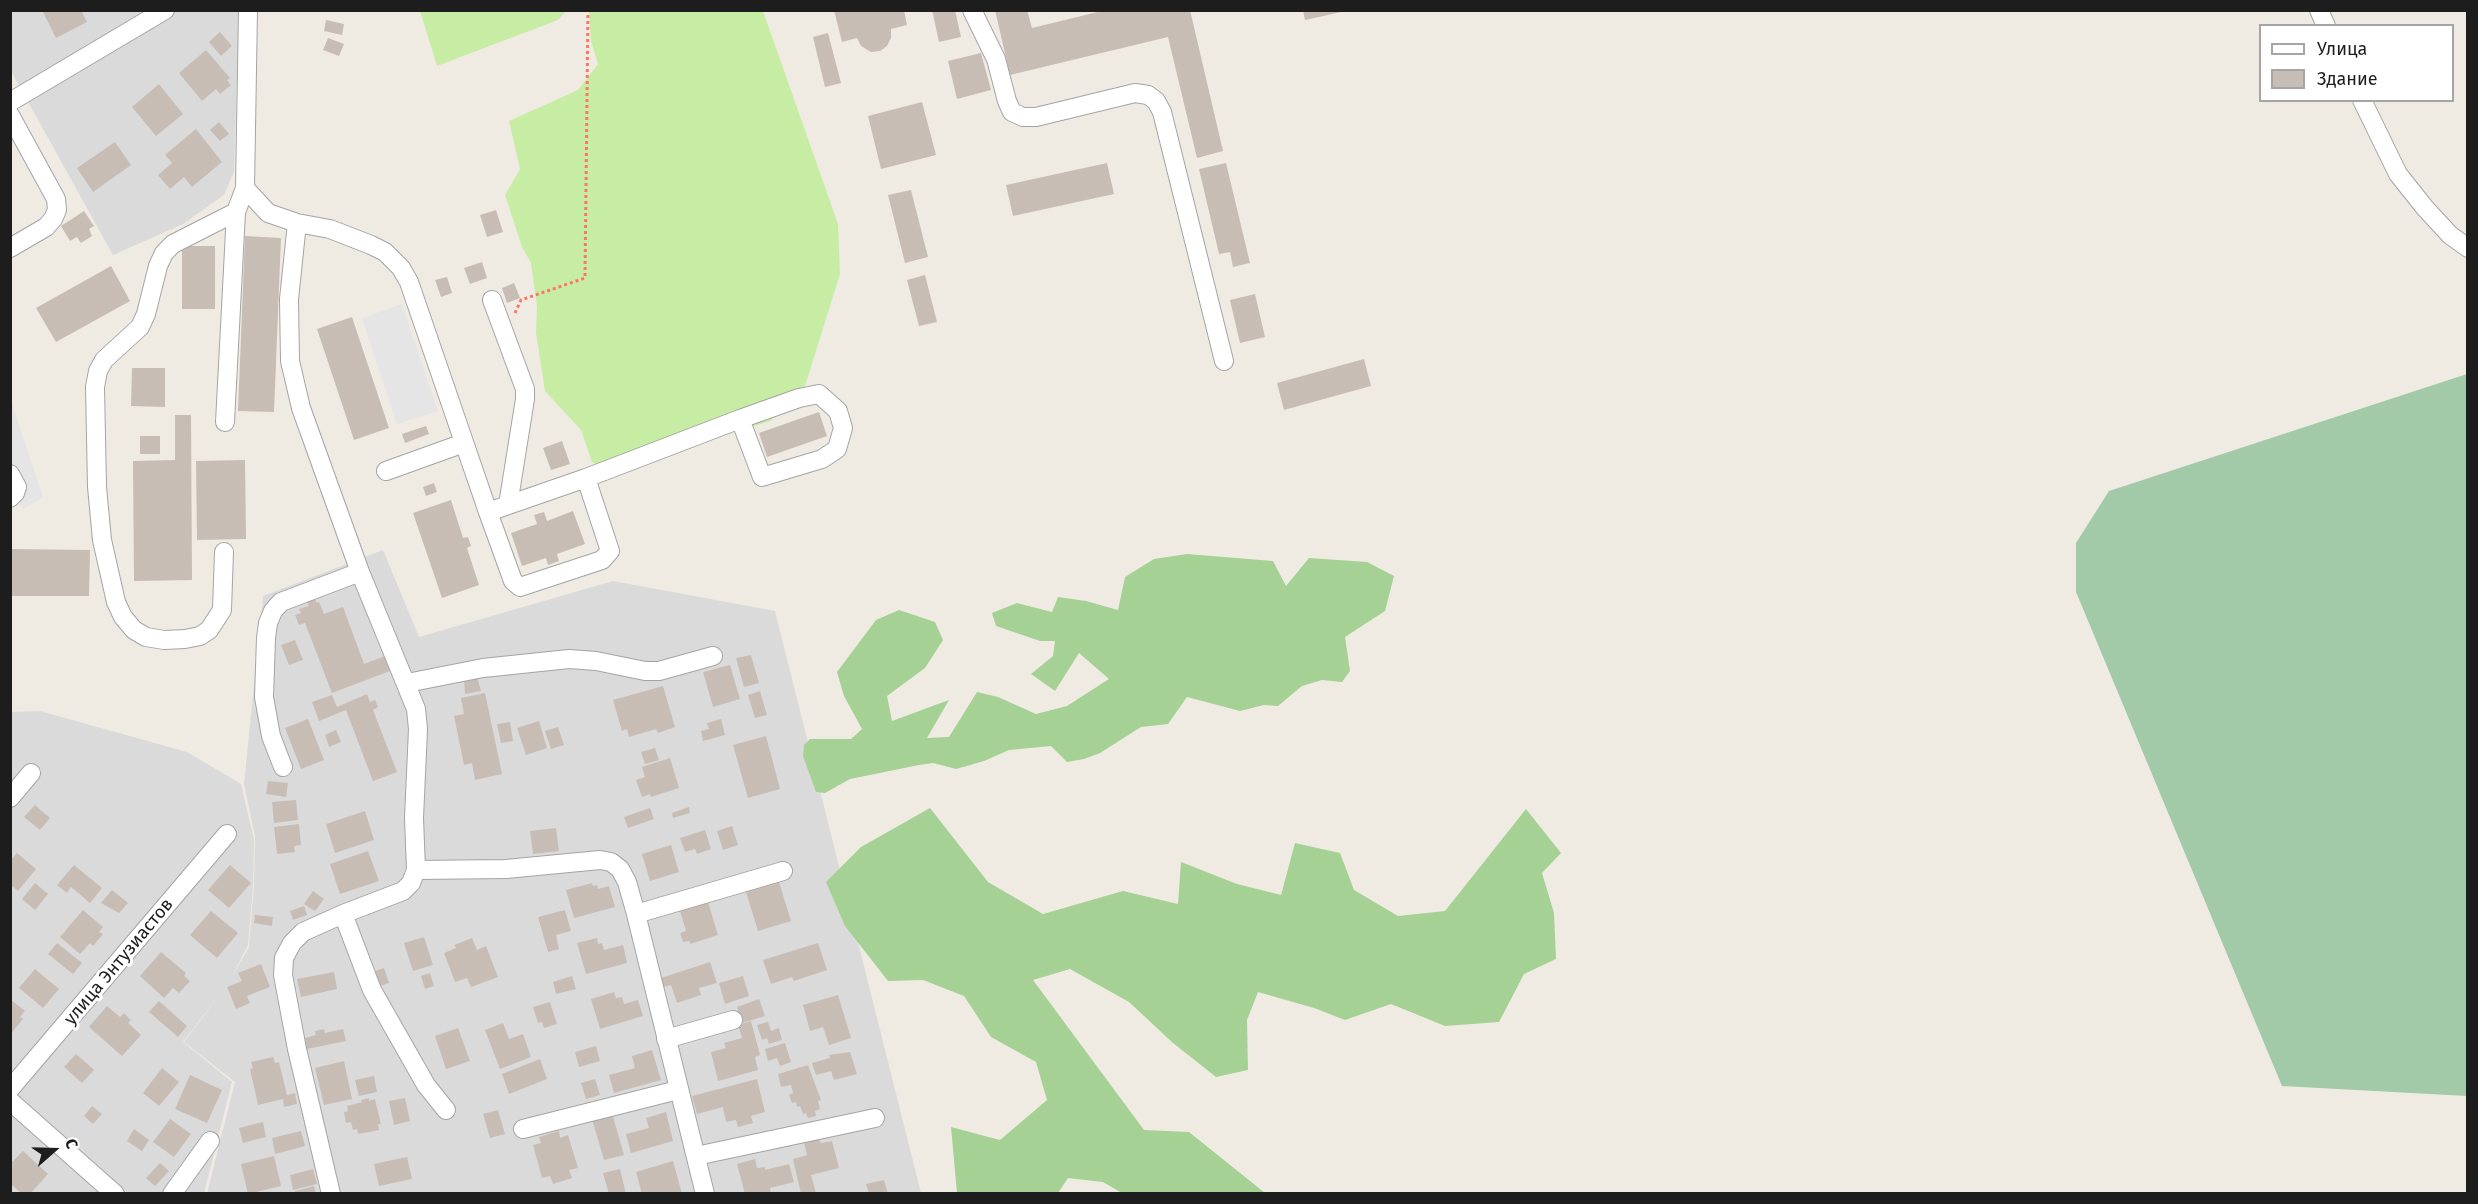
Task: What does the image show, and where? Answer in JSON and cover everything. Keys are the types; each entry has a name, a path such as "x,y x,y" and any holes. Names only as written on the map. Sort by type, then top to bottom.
{"street":[{"path":"10,102 165,10"},
{"path":"225,422 236,212 245,188 248,10"},
{"path":"972,10 996,59 1012,112 1023,117 1036,117 1135,93 1148,95 1156,101 1161,112 1224,361"},
{"path":"2319,10 2325,24"},
{"path":"2363,102 2398,174 2431,215 2450,235 2468,248"},
{"path":"10,115 56,199 57,210 46,227 10,248"},
{"path":"245,188 267,213 297,223 330,229 371,245 385,252 401,268 409,282 513,581 520,588 607,557 609,544 586,478"},
{"path":"224,552 222,610 209,630 192,638 164,640 146,637 134,630 123,617 116,602 102,540 97,488 95,387 98,371 104,360 140,327 164,253 173,244 236,212"},
{"path":"297,223 289,299 290,361 302,408 360,572 407,683 416,709 418,729 414,818 416,870 411,883 403,891 303,932 292,943 284,958 283,975 297,1049 331,1194"},
{"path":"492,300 525,389 508,505"},
{"path":"488,512 586,478 740,419 799,398 819,394 838,411 843,428 837,449 822,459 762,477 740,419"},
{"path":"386,471 464,443"},
{"path":"10,474 16,487 15,493 10,498"},
{"path":"283,767 271,736 264,697 268,623 273,611 281,602 360,572"},
{"path":"407,683 483,668 569,659 596,661 645,671 659,670 713,656"},
{"path":"10,798 31,773"},
{"name":"улица Энтузиастов","path":"10,1089 227,834"},
{"path":"416,870 506,869 600,860 611,862 620,869 627,882 636,914 705,1194"},
{"path":"636,914 783,871"},
{"path":"343,914 372,990 426,1085 446,1110"},
{"path":"666,1039 733,1020"},
{"path":"523,1129 678,1090"},
{"path":"10,1101 115,1194"},
{"path":"696,1156 875,1118"},
{"path":"172,1194 210,1141"}],"path":[{"path":"512,319 521,300 585,278 588,10"}],"shaded area":[{"path":"10,11 239,11 234,172 224,195 183,224 113,255 11,71"},
{"path":"402,304 438,411 397,424 362,318"},
{"path":"10,398 43,497 23,509 13,491 11,492"},
{"path":"383,550 419,637 613,581 775,611 921,1193 207,1193 235,1082 184,1042 226,986 183,1042 232,1082 204,1193 11,1193 10,712 40,711 187,752 241,784 254,840 253,887 248,945 231,978 249,947 254,886 255,837 244,784 263,596"}],"green space":[{"path":"420,10 566,11 558,20 437,66"},
{"path":"589,11 763,11 838,224 840,274 805,386 770,421 609,471 592,462 581,430 545,391 536,333 537,307 531,263 522,247 505,195 520,169 509,121 578,90 598,64 591,41"},
{"path":"2467,374 2467,1096 2282,1086 2076,592 2076,543 2109,491"},
{"path":"1187,554 1273,561 1286,586 1309,558 1367,562 1394,576 1385,611 1345,637 1350,671 1342,682 1322,680 1302,686 1278,706 1264,705 1240,711 1187,697 1168,724 1141,727 1100,753 1084,759 1067,762 1051,746 1009,750 984,761 956,769 933,763 919,765 850,779 825,793 816,792 803,756 804,745 810,739 851,739 862,729 844,696 837,672 876,620 899,610 935,622 943,640 925,668 887,696 892,721 949,700 927,738 949,737 977,692 998,697 1036,714 1067,706 1109,679 1079,653 1055,691 1031,674 1053,656 1055,641 1040,641 996,626 992,613 1017,603 1052,612 1058,597 1086,601 1118,610 1125,577 1154,559"},
{"path":"930,808 988,882 1043,914 1123,891 1178,904 1181,862 1237,884 1281,895 1295,843 1340,853 1354,890 1398,916 1445,911 1526,809 1561,853 1542,873 1554,913 1556,959 1524,974 1499,1022 1445,1026 1391,1004 1345,1020 1314,1008 1258,992 1247,1020 1248,1070 1216,1077 1173,1043 1129,1002 1070,969 1033,980 1144,1130 1189,1132 1265,1193 1122,1193 1103,1182 1068,1178 1058,1193 957,1193 951,1127 1000,1140 1047,1100 1036,1062 991,1037 964,996 923,980 888,981 845,926 826,882 861,847"}],"building":[{"path":"42,10 81,10 87,22 56,38"},
{"path":"834,10 904,10 907,25 891,29 891,38 887,46 880,51 871,52 861,46 857,38 842,42"},
{"path":"932,10 955,10 961,37 939,42"},
{"path":"995,10 1027,10 1032,28 1106,10 1190,10 1223,151 1197,158 1168,37 1010,75"},
{"path":"1303,10 1346,10 1346,11 1305,20"},
{"path":"326,20 344,24 342,35 324,31"},
{"path":"220,32 232,46 221,56 209,42"},
{"path":"828,33 841,83 825,87 813,37"},
{"path":"328,38 344,44 339,56 323,50"},
{"path":"206,50 230,78 227,80 231,85 220,94 216,89 202,101 179,73"},
{"path":"981,53 991,90 957,99 948,61"},
{"path":"159,84 183,114 156,136 132,107"},
{"path":"922,102 936,155 881,169 868,116"},
{"path":"219,122 229,134 220,141 210,130"},
{"path":"196,129 222,162 192,187 184,177 170,189 158,175 172,163 165,155"},
{"path":"115,142 131,165 93,192 77,168"},
{"path":"1107,163 1114,194 1013,216 1006,185"},
{"path":"1226,163 1250,263 1233,267 1230,252 1219,254 1199,169"},
{"path":"911,190 928,257 905,263 888,195"},
{"path":"496,210 503,232 487,237 480,215"},
{"path":"84,211 94,226 89,229 92,236 81,243 77,237 70,241 61,226"},
{"path":"245,236 281,238 274,412 238,411"},
{"path":"182,246 215,246 215,309 182,309"},
{"path":"482,262 487,278 470,284 464,268"},
{"path":"111,266 130,301 56,342 36,308"},
{"path":"925,275 937,322 919,326 907,280"},
{"path":"447,277 452,293 441,297 435,280"},
{"path":"514,283 520,298 507,303 502,288"},
{"path":"1255,294 1265,337 1240,343 1230,300"},
{"path":"352,317 389,428 354,440 317,329"},
{"path":"1364,359 1371,386 1284,410 1277,383"},
{"path":"132,368 165,368 165,407 131,406"},
{"path":"819,412 827,436 767,457 759,433"},
{"path":"175,415 191,415 192,580 134,581 133,461 175,460"},
{"path":"426,426 429,434 405,443 402,434"},
{"path":"140,436 160,436 160,454 140,454"},
{"path":"562,441 570,464 551,470 543,448"},
{"path":"245,460 246,539 197,540 196,461"},
{"path":"434,483 437,492 426,496 423,487"},
{"path":"451,500 463,538 468,537 471,546 467,548 479,585 442,598 413,513"},
{"path":"573,511 585,544 557,554 559,561 548,565 546,558 522,566 511,533 537,524 534,515 544,512 547,521"},
{"path":"10,549 90,550 89,596 10,596"},
{"path":"315,599 317,603 319,602 324,614 343,607 364,664 385,656 390,671 332,693 305,623 299,625 295,615 301,613 299,609 309,606 307,602"},
{"path":"295,640 303,660 289,665 281,645"},
{"path":"751,655 759,683 744,687 736,658"},
{"path":"730,665 740,699 713,707 703,672"},
{"path":"477,676 481,691 465,694 464,678"},
{"path":"663,686 675,727 658,733 656,729 629,737 627,729 622,731 613,700"},
{"path":"760,691 767,715 755,718 748,695"},
{"path":"485,693 502,774 475,780 472,763 464,765 454,716 464,714 461,698"},
{"path":"367,694 370,702 375,700 378,707 373,710 397,772 373,781 346,710 319,721 312,702 332,695 337,707"},
{"path":"308,719 324,760 301,769 285,728"},
{"path":"721,719 725,735 703,741 701,731 709,729 707,723"},
{"path":"539,721 547,748 526,755 517,728"},
{"path":"510,722 513,741 501,743 497,724"},
{"path":"558,727 564,745 551,749 545,731"},
{"path":"336,730 341,742 329,747 325,735"},
{"path":"766,736 780,789 748,798 733,745"},
{"path":"655,748 659,760 645,764 641,752"},
{"path":"670,758 679,788 651,797 650,794 642,797 636,780 645,777 642,767"},
{"path":"268,781 288,783 286,797 266,794"},
{"path":"296,800 298,820 274,823 272,802"},
{"path":"35,805 50,818 40,830 24,817"},
{"path":"689,807 690,813 673,818 672,813"},
{"path":"650,808 654,819 628,828 624,817"},
{"path":"365,811 374,840 335,853 326,824"},
{"path":"299,824 301,845 294,846 295,852 277,854 274,827"},
{"path":"732,826 738,845 723,850 717,831"},
{"path":"556,828 559,851 533,854 530,831"},
{"path":"705,830 711,849 697,854 695,849 685,852 680,838"},
{"path":"671,845 679,872 650,881 642,854"},
{"path":"368,851 379,881 340,894 330,864"},
{"path":"17,853 36,869 18,891 10,884 10,861"},
{"path":"74,865 102,888 90,903 71,887 67,893 57,885"},
{"path":"230,865 251,883 229,908 208,890"},
{"path":"779,882 791,921 758,931 746,892"},
{"path":"35,883 48,894 35,910 22,899"},
{"path":"592,883 593,886 597,885 598,889 609,886 615,907 574,918 566,890"},
{"path":"112,890 128,903 119,913 101,903"},
{"path":"313,891 324,899 315,911 304,904"},
{"path":"708,902 718,935 690,944 690,941 683,942 680,933 686,931 680,911"},
{"path":"304,906 307,915 293,920 290,911"},
{"path":"83,910 103,927 99,932 103,934 93,946 90,943 80,954 60,937"},
{"path":"565,910 571,931 556,935 559,949 548,952 538,917"},
{"path":"211,911 238,933 217,958 190,935"},
{"path":"255,915 273,917 272,926 254,923"},
{"path":"424,937 433,965 413,971 404,943"},
{"path":"472,938 477,950 486,946 498,977 471,987 467,978 455,982 444,953 456,948 454,945"},
{"path":"597,938 598,944 602,943 604,950 623,945 627,963 586,974 577,943"},
{"path":"57,943 82,963 73,974 48,954"},
{"path":"818,943 827,970 794,981 792,977 771,984 763,960"},
{"path":"161,952 186,973 184,976 190,981 179,993 173,988 164,998 140,976"},
{"path":"710,962 717,983 699,988 701,995 677,1003 671,985 664,987 661,978"},
{"path":"261,964 270,987 247,996 250,1003 236,1009 227,987 242,981 238,973"},
{"path":"384,968 389,983 380,986 375,971"},
{"path":"35,969 59,989 43,1008 19,988"},
{"path":"334,972 337,989 301,997 297,979"},
{"path":"430,973 434,986 425,989 421,976"},
{"path":"572,976 576,989 556,994 553,982"},
{"path":"743,976 749,996 725,1004 719,983"},
{"path":"614,992 616,998 622,997 624,1004 638,1000 643,1016 600,1029 591,999"},
{"path":"838,995 851,1038 829,1045 823,1027 810,1031 803,1005"},
{"path":"10,999 25,1011 20,1017 23,1019 10,1035"},
{"path":"759,999 765,1016 742,1023 737,1007"},
{"path":"159,1001 187,1026 178,1037 149,1012"},
{"path":"550,1002 557,1024 544,1028 542,1022 538,1023 533,1007"},
{"path":"107,1006 120,1017 124,1013 131,1020 128,1023 141,1035 122,1056 89,1027"},
{"path":"751,1021 760,1055 755,1057 758,1070 718,1081 711,1052 726,1048 724,1043 742,1038 738,1025"},
{"path":"768,1022 771,1031 779,1028 782,1040 769,1044 767,1038 762,1040 757,1025"},
{"path":"503,1023 509,1039 523,1034 531,1057 500,1069 485,1030"},
{"path":"458,1028 470,1061 446,1069 435,1036"},
{"path":"324,1029 325,1033 343,1029 346,1041 307,1049 305,1038 316,1035 315,1031"},
{"path":"785,1043 791,1062 780,1066 777,1058 768,1061 765,1049"},
{"path":"596,1046 600,1061 579,1067 575,1052"},
{"path":"652,1050 661,1080 614,1093 609,1075 635,1068 632,1056"},
{"path":"850,1052 857,1074 834,1080 831,1071 816,1075 812,1063 830,1058 829,1055"},
{"path":"76,1054 94,1070 82,1083 64,1067"},
{"path":"273,1057 275,1063 279,1062 287,1095 295,1093 297,1104 284,1107 283,1099 258,1105 250,1069 253,1068 251,1062"},
{"path":"540,1059 547,1079 509,1094 502,1074"},
{"path":"344,1061 352,1099 324,1105 315,1068"},
{"path":"808,1065 821,1100 818,1101 820,1109 815,1111 816,1116 808,1118 806,1113 803,1114 800,1106 797,1107 796,1102 792,1103 789,1095 793,1093 791,1085 781,1087 778,1074"},
{"path":"162,1068 179,1082 159,1106 143,1093"},
{"path":"190,1075 222,1090 207,1123 175,1109"},
{"path":"374,1076 377,1092 359,1096 355,1080"},
{"path":"595,1079 600,1095 586,1099 581,1083"},
{"path":"757,1079 765,1112 751,1116 753,1123 738,1127 736,1120 726,1122 723,1107 697,1114 692,1096"},
{"path":"369,1098 369,1101 375,1099 381,1124 378,1124 379,1130 358,1134 357,1129 353,1130 351,1122 346,1123 344,1112 348,1111 347,1106"},
{"path":"405,1098 410,1121 394,1125 389,1101"},
{"path":"92,1106 102,1114 93,1124 84,1116"},
{"path":"498,1110 505,1134 490,1138 483,1114"},
{"path":"666,1112 673,1141 631,1153 626,1134 649,1128 646,1118"},
{"path":"612,1113 624,1155 604,1160 592,1119"},
{"path":"170,1119 191,1134 174,1157 153,1142"},
{"path":"263,1122 266,1137 243,1143 239,1128"},
{"path":"134,1129 149,1140 142,1151 127,1141"},
{"path":"301,1131 305,1146 275,1154 272,1138"},
{"path":"559,1131 560,1138 568,1135 578,1168 569,1170 572,1178 553,1184 550,1176 542,1178 533,1145 541,1143 539,1137"},
{"path":"819,1139 821,1143 832,1141 839,1168 811,1175 816,1193 801,1194 793,1159 807,1155 804,1143"},
{"path":"23,1151 48,1174 30,1194 22,1194 10,1183 10,1164"},
{"path":"274,1156 281,1186 248,1194 241,1164"},
{"path":"407,1157 412,1179 379,1186 374,1164"},
{"path":"755,1159 757,1168 765,1167 765,1170 789,1164 794,1182 770,1188 771,1194 745,1194 737,1164"},
{"path":"673,1161 682,1194 642,1194 636,1172"},
{"path":"160,1163 169,1171 155,1186 146,1178"},
{"path":"313,1169 317,1184 293,1190 290,1175"},
{"path":"620,1169 626,1194 609,1194 603,1173"},
{"path":"884,1180 888,1194 869,1194 866,1184"},
{"path":"314,1186 316,1194 296,1194 295,1191"}]}
